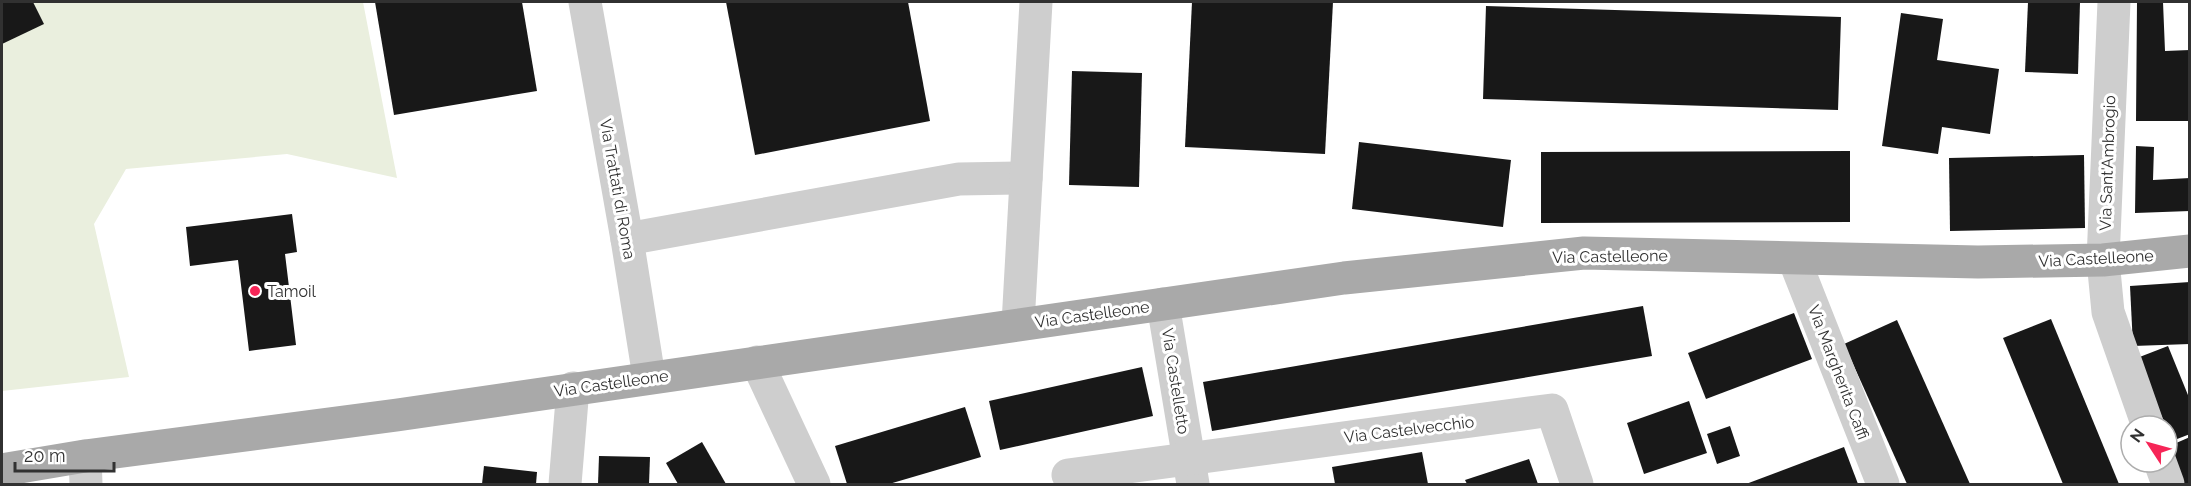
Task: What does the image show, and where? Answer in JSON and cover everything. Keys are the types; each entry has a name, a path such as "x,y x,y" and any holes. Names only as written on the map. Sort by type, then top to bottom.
{"main road":[{"name":"Via Castelleone","path":"2,470 86,470 397,415 573,388 1344,278 1584,253 1978,262 2103,260 2190,251"}],"street":[{"name":"Via Trattati di Roma","path":"585,2 649,377"},
{"path":"1018,324 1036,2"},
{"name":"Via Sant'Ambrogio","path":"2114,2 2103,260 2108,312 2144,414"},
{"path":"627,239 959,179 1026,178"},
{"name":"Via Margherita Caffi","path":"1794,259 1883,484"},
{"name":"Via Castelletto","path":"1068,475 1190,471 1163,304"},
{"path":"757,362 814,484"},
{"path":"565,484 573,388"},
{"name":"Via Castelvecchio","path":"1190,471 1552,410 1577,484"}],"green space":[{"path":"2,2 363,2 397,178 287,154 126,169 94,224 129,377 2,391"}],"building":[{"path":"2,2 33,2 44,24 2,44"},
{"path":"375,2 522,2 537,91 394,115"},
{"path":"726,2 908,2 930,121 755,155"},
{"path":"1192,2 1333,2 1325,154 1185,147"},
{"path":"2028,2 2080,2 2078,74 2025,72"},
{"path":"2137,2 2163,2 2165,51 2190,50 2190,121 2136,121"},
{"path":"1486,6 1841,17 1838,110 1483,99"},
{"path":"1901,13 1943,19 1937,60 1999,69 1990,134 1942,127 1938,154 1882,146"},
{"path":"1072,71 1142,73 1139,187 1069,185"},
{"path":"1359,142 1511,160 1503,227 1352,209"},
{"path":"2136,146 2154,147 2153,180 2190,178 2190,211 2135,213"},
{"path":"1850,151 1850,222 1541,223 1541,152"},
{"path":"2084,155 2085,228 1950,231 1949,158"},
{"path":"292,214 297,252 285,254 296,345 249,351 238,260 190,266 186,227"},
{"path":"2190,282 2190,344 2133,346 2130,286"},
{"path":"1643,306 1652,356 1212,431 1203,382"},
{"path":"1794,313 1812,359 1706,399 1688,353"},
{"path":"2051,319 2119,484 2063,484 2003,338"},
{"path":"1897,320 1970,484 1907,484 1844,344"},
{"path":"2168,346 2190,400 2190,434 2179,438 2179,414 2161,414 2137,358"},
{"path":"1142,367 1153,416 1000,450 989,401"},
{"path":"1689,401 1707,453 1644,474 1627,423"},
{"path":"965,407 981,457 889,484 847,484 835,446"},
{"path":"1730,426 1740,456 1717,464 1707,434"},
{"path":"2190,437 2190,484 2179,484 2175,474 2179,474 2179,442"},
{"path":"702,442 726,484 678,484 666,463"},
{"path":"1844,447 1858,484 1746,484"},
{"path":"1422,452 1428,484 1335,484 1332,467"},
{"path":"599,456 650,457 649,484 598,484"},
{"path":"1529,459 1538,484 1467,484 1465,480"},
{"path":"484,466 537,472 536,484 482,484"}],"place":[{"name":"Tamoil","path":"255,291"}]}
